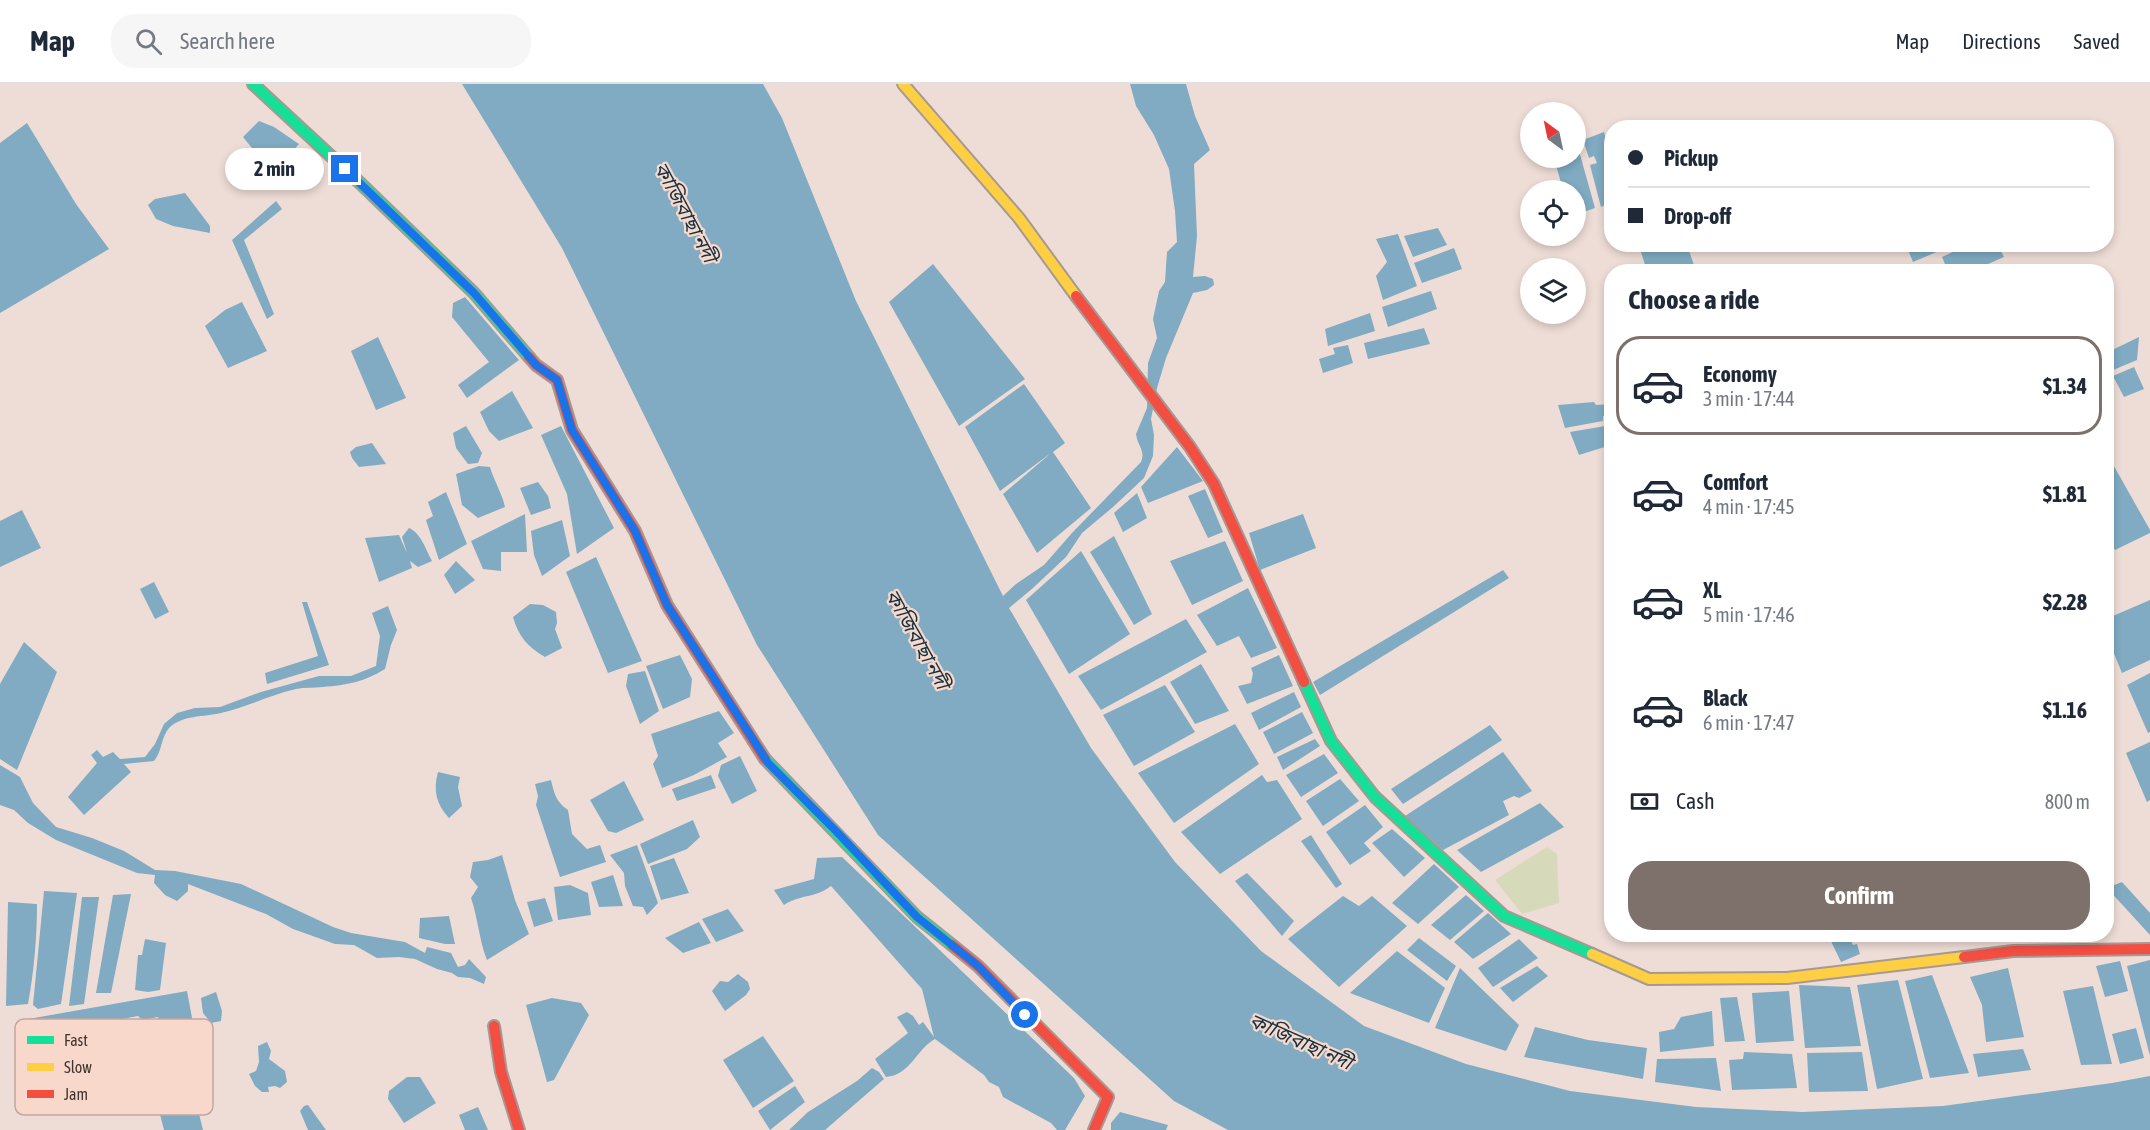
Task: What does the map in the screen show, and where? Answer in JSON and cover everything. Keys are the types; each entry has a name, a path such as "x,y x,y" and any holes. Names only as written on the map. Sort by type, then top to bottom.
{"street":[{"path":"253,84 474,293 536,365 557,380 572,430 635,531 667,605 768,763 917,917 978,966 1108,1097 1094,1130"},
{"path":"903,84 1019,218 1190,447 1215,484 1331,741 1375,797 1504,916 1649,979 1787,978 2013,951 2150,949"},
{"path":"494,1026 501,1072 519,1130"}],"green space":[{"path":"1547,847 1557,854 1559,903 1522,914 1495,880"}],"water":[{"name":"কাজিবাছা নদী","path":"462,84 763,84 782,118 856,301 1003,596 1044,565 1141,462 1142,451 1136,434 1147,408 1148,363 1157,338 1153,319 1159,291 1165,282 1167,252 1177,242 1169,169 1154,135 1136,106 1130,84 1186,84 1195,116 1210,150 1194,164 1197,236 1193,277 1205,276 1213,279 1214,285 1207,290 1193,293 1166,358 1151,419 1154,435 1153,456 1144,478 1082,533 1066,557 1009,608 1091,748 1175,862 1261,951 1364,1026 1466,1064 1570,1091 1696,1107 1802,1112 1943,1106 2150,1076 2150,1130 1228,1130 1174,1101 878,835 757,645 562,248"},
{"path":"259,121 274,127 299,144 273,174 243,137"},
{"path":"27,123 76,204 109,249 0,313 0,143"},
{"path":"1604,132 1604,206 1601,207 1590,165 1597,163 1594,156 1589,158 1586,139"},
{"path":"1557,168 1584,168 1595,208 1586,211 1586,180 1560,180"},
{"path":"185,193 210,226 210,233 173,226 156,219 148,205 155,199"},
{"path":"276,201 282,209 244,240 274,314 267,319 232,240"},
{"path":"1438,228 1447,245 1413,257 1404,236"},
{"path":"1398,234 1417,286 1383,300 1376,276 1387,262 1376,239"},
{"path":"1454,248 1462,269 1422,283 1414,263"},
{"path":"1641,252 1689,252 1694,264 1645,264"},
{"path":"1909,252 1937,252 1913,262"},
{"path":"1953,252 2002,252 2004,257 1988,264 1945,264 1942,257"},
{"path":"933,264 1025,379 959,426 889,302"},
{"path":"1431,291 1437,309 1388,327 1382,307"},
{"path":"465,297 519,360 467,398 458,385 489,362 452,317 453,303"},
{"path":"242,302 267,351 228,368 205,326 225,310"},
{"path":"1370,313 1375,331 1328,346 1325,329"},
{"path":"1424,328 1430,344 1368,359 1364,343"},
{"path":"378,337 406,398 376,410 351,351"},
{"path":"2139,337 2137,360 2114,370 2114,349"},
{"path":"1348,345 1353,363 1323,373 1319,359 1335,354 1333,348"},
{"path":"2134,367 2144,389 2124,397 2114,376"},
{"path":"1024,384 1065,443 1053,452 1091,508 1037,553 1003,494 1051,453 1000,491 965,427"},
{"path":"512,391 533,428 499,441 489,431 480,412"},
{"path":"1594,402 1596,405 1604,404 1603,421 1565,428 1558,405"},
{"path":"466,426 482,453 478,463 468,464 456,448 453,433"},
{"path":"561,426 614,528 577,554 567,494 541,435"},
{"path":"1604,426 1604,447 1579,455 1570,432"},
{"path":"372,443 386,464 359,467 350,452 356,447"},
{"path":"1177,447 1203,481 1148,503 1141,487"},
{"path":"479,466 490,467 505,507 478,518 462,505 456,474"},
{"path":"2114,466 2150,530 2150,533 2115,550"},
{"path":"538,482 548,496 551,508 531,515 520,488"},
{"path":"1205,489 1223,532 1208,538 1188,496"},
{"path":"446,492 467,544 439,560 426,520 433,516 428,502"},
{"path":"1137,493 1147,518 1123,532 1114,513"},
{"path":"22,510 41,548 0,567 0,521"},
{"path":"525,514 527,552 501,552 501,571 483,569 471,541"},
{"path":"1303,514 1316,548 1260,570 1249,533"},
{"path":"562,520 570,556 542,576 534,555 531,531"},
{"path":"409,528 420,538 432,561 418,567 410,561 412,568 379,582 365,538 399,535 407,553 402,537"},
{"path":"1114,536 1152,614 1134,625 1090,552"},
{"path":"1225,541 1243,581 1192,605 1170,561"},
{"path":"1081,551 1130,634 1069,674 1026,600"},
{"path":"596,557 642,661 608,673 566,572"},
{"path":"456,561 475,580 455,594 444,575"},
{"path":"1503,570 1509,578 1320,695 1313,682"},
{"path":"154,582 169,612 155,619 140,589"},
{"path":"1248,588 1277,648 1251,658 1239,636 1217,646 1197,615"},
{"path":"2150,600 2150,660 2122,673 2114,654 2114,616"},
{"path":"302,602 307,602 329,665 267,684 265,673 318,656"},
{"path":"530,604 543,605 556,612 555,629 562,648 545,657 524,640 513,617"},
{"path":"388,606 397,630 385,669 355,682 296,689 231,710 180,721 166,732 154,761 124,764 131,772 84,815 68,797 97,763 91,755 97,750 103,757 113,752 120,759 145,757 155,744 164,724 177,713 195,708 220,707 261,692 319,676 351,676 376,666 380,636 372,613"},
{"path":"1186,619 1207,652 1101,710 1078,676"},
{"path":"24,642 57,672 17,770 0,759 0,684"},
{"path":"680,655 692,679 690,697 663,709 646,666"},
{"path":"1279,655 1293,686 1247,704 1238,686 1251,683 1253,673 1251,668"},
{"path":"1201,664 1229,711 1195,724 1170,682"},
{"path":"645,671 659,711 640,724 626,686 628,674"},
{"path":"2150,673 2150,732 2148,733 2127,685"},
{"path":"1165,685 1195,732 1134,766 1103,715"},
{"path":"1294,692 1301,707 1259,730 1251,713"},
{"path":"719,711 734,733 718,743 727,757 694,775 662,788 653,764 658,756 651,734"},
{"path":"1302,712 1313,733 1274,754 1263,732"},
{"path":"1235,724 1259,764 1174,823 1138,773"},
{"path":"1490,725 1502,740 1403,804 1391,789"},
{"path":"1315,739 1320,746 1283,770 1277,757"},
{"path":"2150,742 2150,800 2147,802 2126,753"},
{"path":"1503,752 1532,791 1519,798 1514,796 1503,801 1509,815 1443,850 1405,816"},
{"path":"1324,754 1338,773 1301,797 1286,775"},
{"path":"740,756 757,791 732,804 718,776 721,765"},
{"path":"0,765 20,777 33,803 56,827 124,851 155,870 175,871 241,884 333,927 351,933 405,942 425,953 427,947 451,953 458,967 465,965 469,959 486,977 484,984 470,978 458,977 415,959 377,958 354,945 335,944 293,929 266,914 188,884 188,891 177,901 165,895 154,883 155,875 137,873 56,840 28,823 14,810 0,805"},
{"path":"438,772 460,777 458,787 462,806 449,818 437,796"},
{"path":"711,775 716,788 677,801 672,789"},
{"path":"1262,775 1267,782 1277,780 1302,819 1220,874 1181,832"},
{"path":"1340,779 1359,801 1323,826 1306,801"},
{"path":"551,780 556,797 568,810 572,834 587,849 600,845 606,862 560,877 536,805 538,796 535,784"},
{"path":"624,781 644,820 616,833 608,831 590,800"},
{"path":"1540,803 1564,827 1481,872 1457,850"},
{"path":"1365,805 1383,827 1364,843 1371,851 1350,865 1326,832"},
{"path":"693,820 700,837 687,849 648,864 640,844"},
{"path":"1392,829 1425,858 1404,877 1372,843"},
{"path":"1311,835 1342,884 1336,888 1301,841"},
{"path":"637,845 658,903 647,915 643,907 633,906 625,886 624,873 610,855"},
{"path":"502,855 515,900 529,934 487,960 471,898 478,887 470,877 473,862"},
{"path":"842,857 1074,1078 1085,1096 1065,1130 1057,1130 1051,1123 1003,1097 999,1087 989,1082 984,1075 935,1039 923,1048 902,1071 886,1077 875,1059 908,1033 897,1017 907,1012 919,1025 923,1022 934,1037 922,989 831,886 784,905 774,890 814,879 817,858"},
{"path":"674,858 689,893 661,900 650,866"},
{"path":"1434,864 1459,887 1418,924 1392,903"},
{"path":"1247,873 1294,921 1282,936 1235,881"},
{"path":"613,875 623,906 599,907 591,882"},
{"path":"2122,882 2150,913 2150,935 2114,896 2114,885"},
{"path":"570,885 588,893 591,915 558,920 554,887"},
{"path":"44,891 77,893 61,1004 38,1009 33,1005"},
{"path":"131,894 111,993 96,993 113,895"},
{"path":"1466,895 1484,911 1450,940 1431,925"},
{"path":"1343,896 1359,906 1372,896 1407,926 1339,987 1288,939"},
{"path":"82,897 99,897 84,1004 69,1006"},
{"path":"545,898 553,921 534,927 527,902"},
{"path":"8,902 37,904 37,916 28,1004 6,1006"},
{"path":"728,909 744,931 716,942 702,919"},
{"path":"1488,913 1511,934 1473,959 1454,942"},
{"path":"449,916 455,944 419,938 420,918"},
{"path":"699,922 711,943 683,953 665,938"},
{"path":"1419,938 1456,966 1447,981 1407,950"},
{"path":"145,939 166,943 160,990 148,992 135,990 138,955 142,955"},
{"path":"1519,939 1538,958 1493,987 1478,968"},
{"path":"1831,942 1857,944 1860,954 1841,962"},
{"path":"1397,951 1445,988 1429,1023 1350,993"},
{"path":"2150,960 2150,1056 2127,966"},
{"path":"2120,961 2128,991 2105,997 2096,966"},
{"path":"1537,966 1548,976 1513,1002 1500,988"},
{"path":"1460,968 1519,1025 1506,1051 1435,1028"},
{"path":"2008,968 2024,1037 1986,1042 1982,1005 1970,977"},
{"path":"738,974 748,982 750,989 746,995 725,1011 712,991 720,981 728,982"},
{"path":"1932,975 1969,1073 1930,1078 1905,981"},
{"path":"1898,980 1923,1079 1877,1089 1857,985"},
{"path":"1799,985 1850,987 1861,1046 1805,1048"},
{"path":"2093,986 2112,1064 2081,1065 2063,991"},
{"path":"187,991 192,1019 158,1019 158,1017 141,1019 138,1016 122,1019 28,1019"},
{"path":"1789,991 1794,1041 1756,1043 1752,993"},
{"path":"216,992 222,1011 221,1021 213,1023 213,1019 208,1019 203,1013 201,998"},
{"path":"1737,997 1745,1041 1725,1042 1720,998"},
{"path":"552,998 581,1003 589,1015 554,1080 547,1082 526,1005"},
{"path":"1712,1011 1714,1046 1660,1052 1659,1032 1674,1029 1681,1017"},
{"path":"1535,1027 1588,1040 1647,1048 1643,1079 1524,1057"},
{"path":"2136,1028 2144,1058 2120,1064 2112,1034"},
{"path":"763,1036 794,1081 753,1108 723,1060"},
{"path":"267,1042 271,1051 269,1059 285,1071 287,1082 280,1088 268,1087 269,1092 262,1092 255,1086 249,1074 256,1071 259,1062 258,1046"},
{"path":"2023,1049 2031,1070 1978,1077 1973,1054"},
{"path":"1744,1052 1792,1054 1797,1088 1732,1090 1729,1060 1743,1059"},
{"path":"1862,1052 1868,1091 1809,1092 1807,1053"},
{"path":"1716,1058 1721,1091 1655,1082 1657,1059"},
{"path":"872,1068 884,1079 825,1130 789,1130 808,1112 857,1081"},
{"path":"407,1077 420,1077 436,1103 404,1123 388,1099 389,1091"},
{"path":"795,1086 805,1102 770,1130 758,1111"},
{"path":"308,1105 326,1130 308,1130 300,1111"},
{"path":"478,1107 488,1130 465,1130 459,1115"},
{"path":"1120,1112 1168,1125 1166,1130 1111,1130 1111,1123"},
{"path":"160,1115 199,1115 203,1130 164,1130"}],"traffic: fast":[{"path":"253,84 474,293 529,357"},
{"path":"1304,682 1331,741 1375,797 1504,916 1592,954"},
{"path":"765,759 917,917 952,945"}],"traffic: slow":[{"path":"903,84 1019,218 1076,296"},
{"path":"1592,954 1649,979 1787,978 1964,957"}],"traffic: jam":[{"path":"1076,296 1190,447 1214,484 1304,682"},
{"path":"529,357 557,380 572,430 635,531 667,605 765,759"},
{"path":"952,945 978,966 1108,1097 1094,1130"},
{"path":"1964,957 2013,951 2150,949"},
{"path":"494,1026 501,1072 519,1130"}],"route":[{"path":"345,169 474,293 536,365 557,380 572,430 635,531 667,605 768,763 917,917 978,966 1025,1015"}]}
